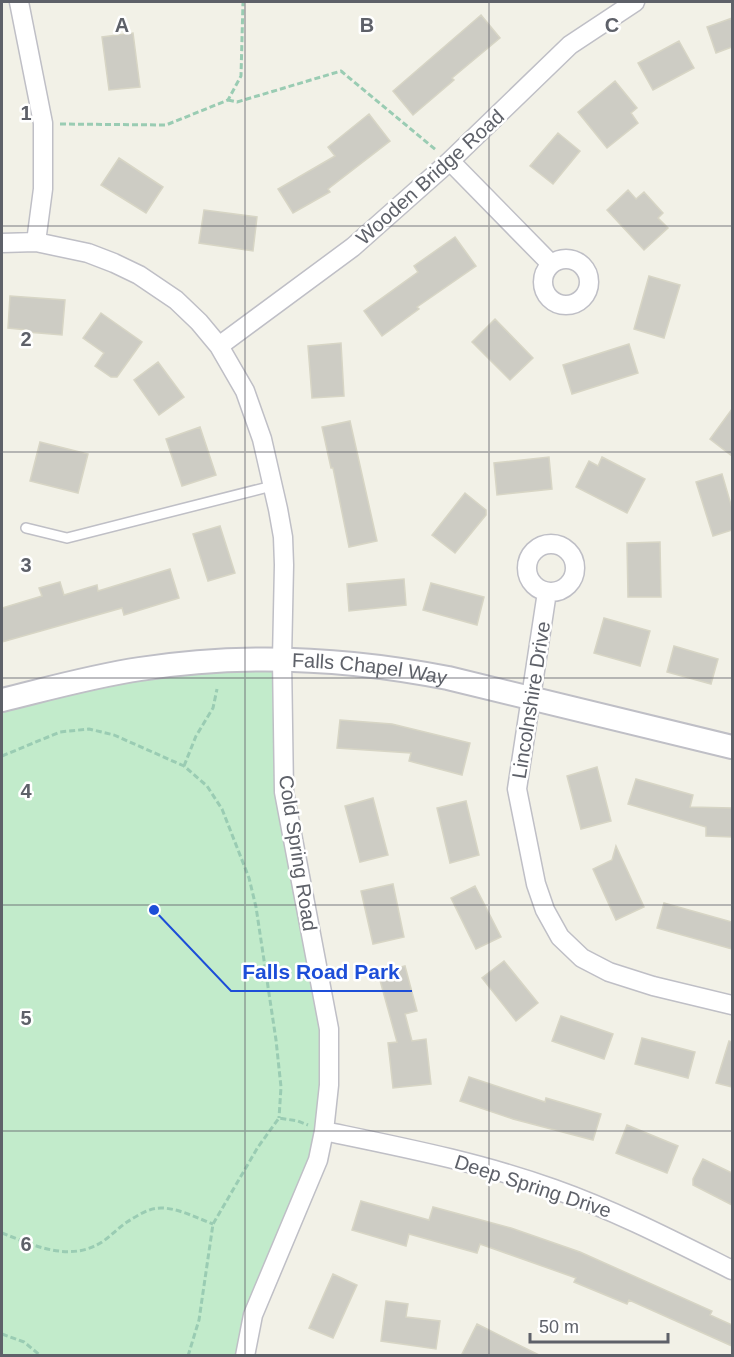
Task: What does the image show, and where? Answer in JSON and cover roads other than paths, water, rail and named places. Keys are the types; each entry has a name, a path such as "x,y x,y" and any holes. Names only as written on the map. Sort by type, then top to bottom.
{"street":[{"path":"19,2 43,123 43,189 36,242"},
{"name":"Wooden Bridge Road","path":"219,346 353,247 450,161 570,45 635,2"},
{"path":"450,161 551,264"},
{"name":"Cold Spring Road","path":"2,243 36,242 88,253 139,275 176,300 219,346 245,391 254,415 272,486 283,537 284,792 329,1029 329,1085 318,1160 253,1315 245,1356"},
{"name":"Lincolnshire Drive","path":"547,592 517,789 536,884 545,910 560,937 582,958 609,972 653,986 732,1005"},
{"name":"Falls Chapel Way","path":"2,700 140,669 195,663 282,659 403,669 732,747"},
{"name":"Deep Spring Drive","path":"324,1131 443,1156 553,1189 620,1215 732,1270"}],"lane":[{"path":"26,528 67,538 272,486"}],"place":[{"name":"Falls Road Park","path":"154,910"}]}
